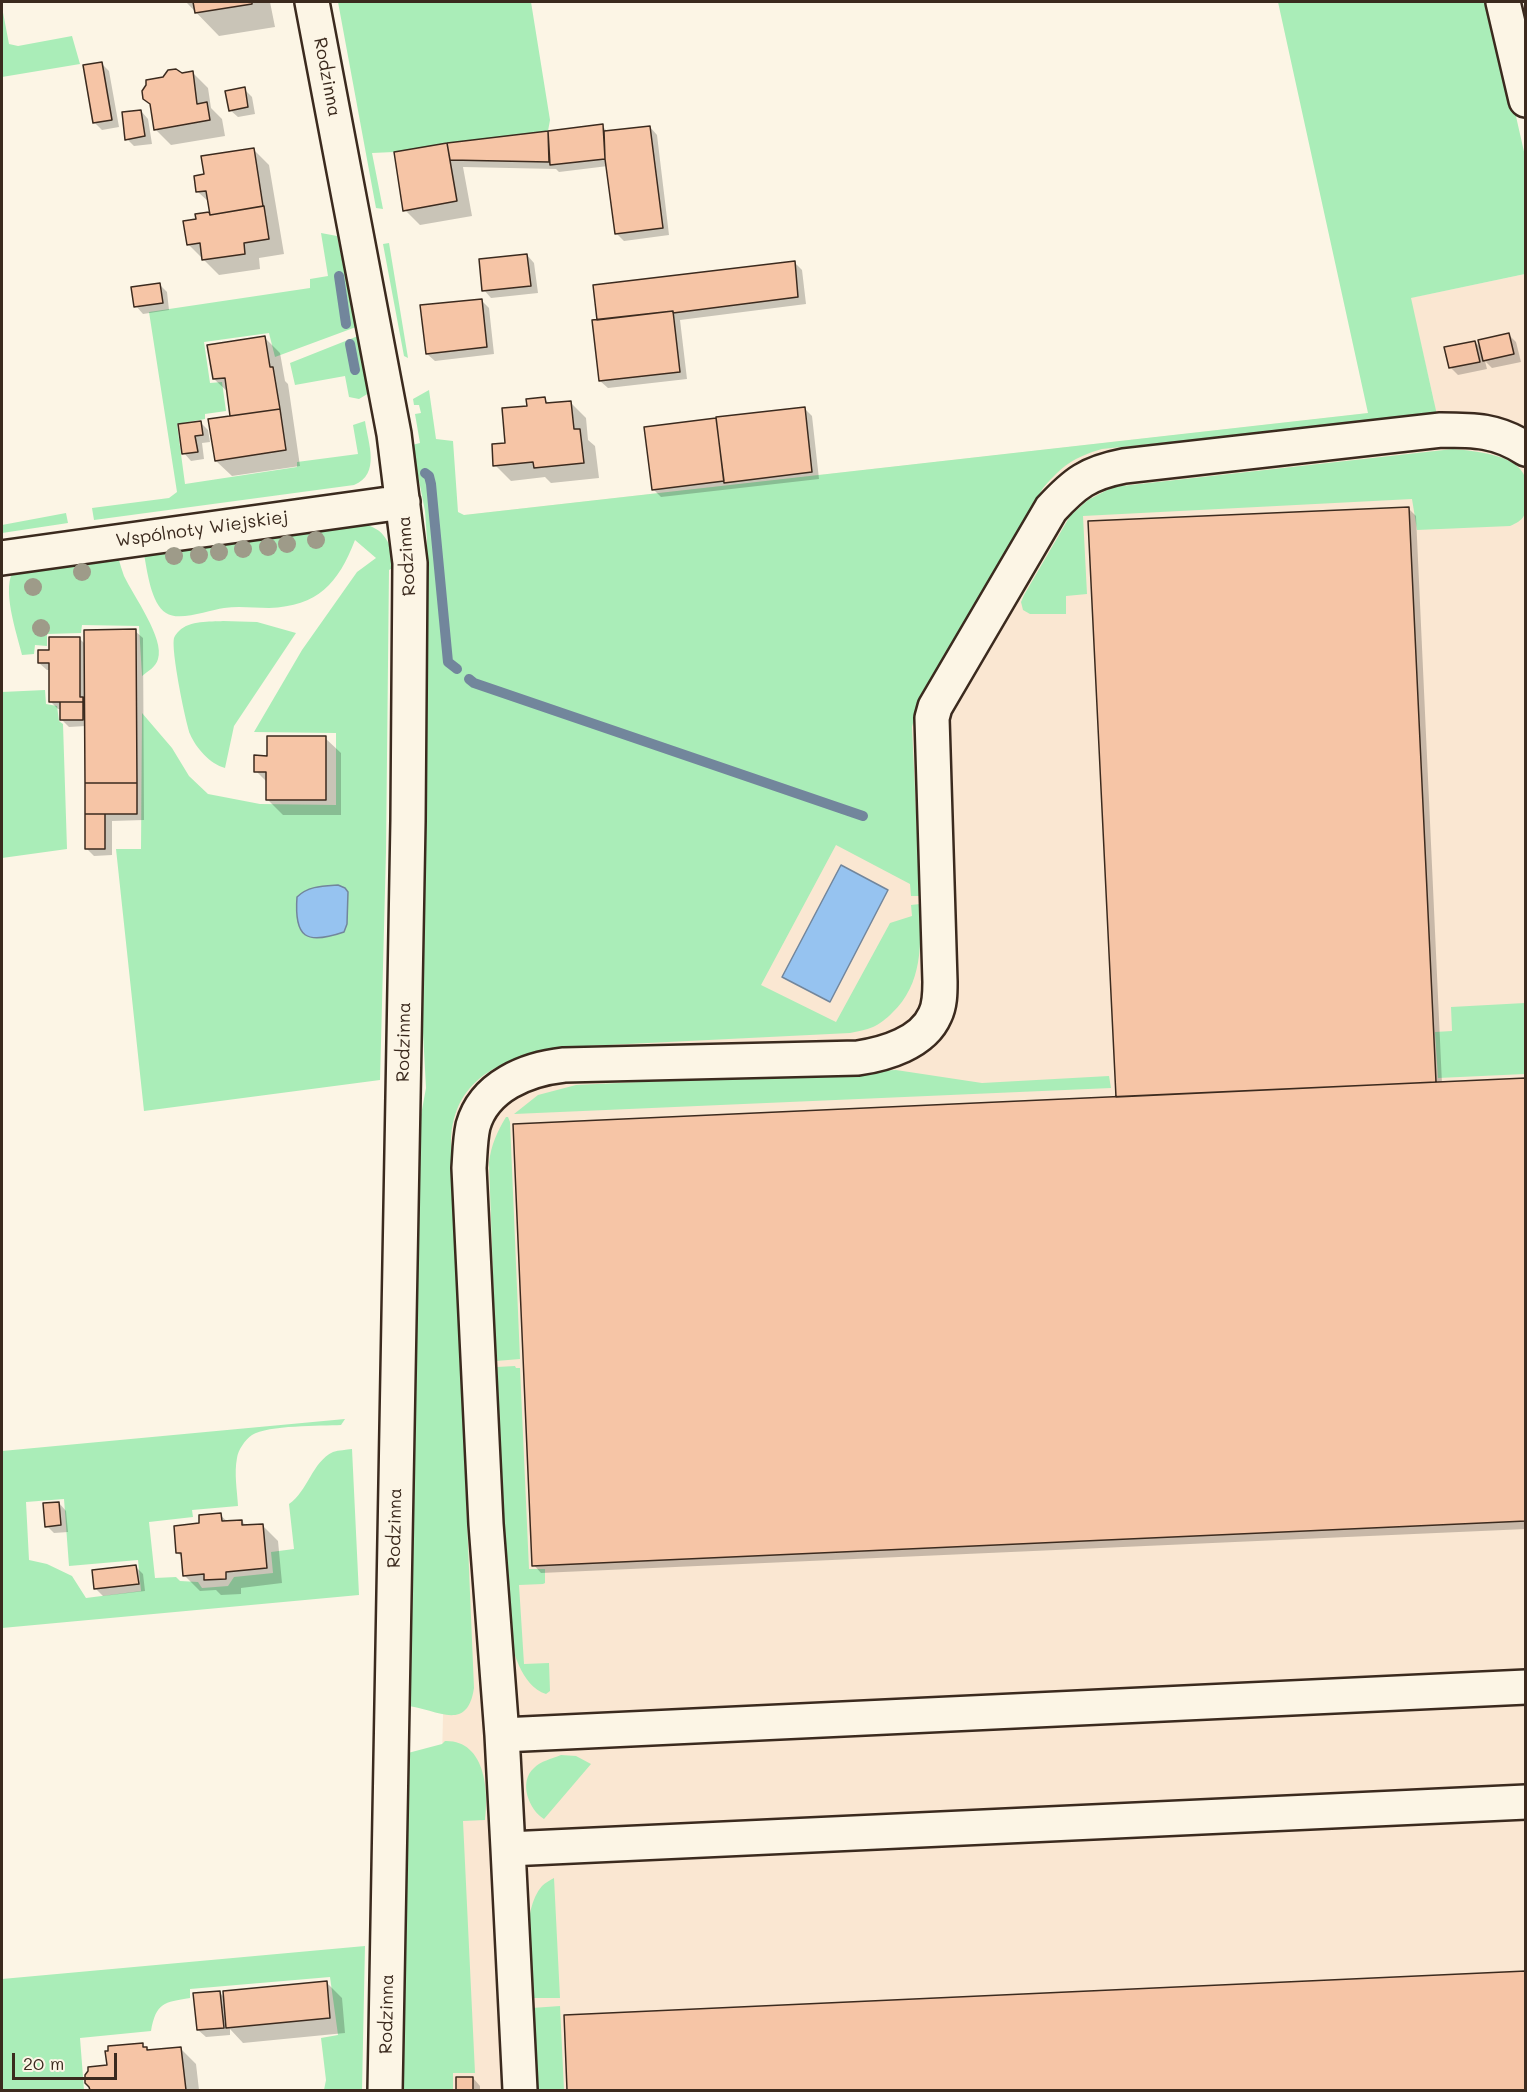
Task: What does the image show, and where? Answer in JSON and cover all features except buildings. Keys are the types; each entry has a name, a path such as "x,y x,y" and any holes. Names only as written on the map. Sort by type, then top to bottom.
{"street":[{"name":"Rodzinna","path":"312,2 394,435 410,556 385,2091"},
{"path":"1503,2 1526,100"},
{"path":"520,2091 502,1735 486,1524 469,1168 473,1125 482,1106 497,1090 516,1078 540,1068 564,1065 858,1058 877,1056 902,1046 924,1031 935,1017 939,1003 940,982 932,718 935,707 1051,509 1071,488 1088,477 1103,470 1124,466 1441,430 1491,432 1512,440 1526,449"},
{"name":"Wspólnoty Wiejskiej","path":"2,558 403,502"},
{"path":"502,1735 1526,1687"},
{"path":"508,1849 1526,1802"}],"shaded area":[{"path":"1525,274 1525,2090 434,2090 443,1716 443,1708 435,1704 464,515 1396,410 1434,401 1410,298"}],"green space":[{"path":"338,2 531,2 550,120 548,131 372,153 383,209 376,208"},
{"path":"1278,2 1490,2 1525,156 1525,274 1411,298 1437,415 1102,449 1069,463 1043,488 918,703 912,727 920,896 911,896 910,884 836,845 761,985 836,1022 890,923 912,916 911,905 920,904 920,948 915,976 902,1002 883,1021 876,1026 850,1033 567,1047 505,1063 488,1072 473,1084 462,1100 454,1119 451,1142 474,1688 470,1702 464,1711 457,1715 406,1706 419,1126 426,1088 422,1014 427,540 425,511 412,445 420,443 415,414 421,413 419,405 414,405 413,399 429,390 436,439 453,441 458,512 464,515 1368,413"},
{"path":"2,7 9,44 18,46 72,36 80,64 2,77"},
{"path":"321,233 337,236 356,327 275,357 269,333 204,342 210,383 222,382 226,411 205,414 205,419 177,424 185,484 297,467 297,462 358,454 353,425 365,421 371,457 368,473 354,485 94,520 92,508 169,498 177,492 149,312 310,288 310,279 328,276"},
{"path":"389,243 408,358 404,356 383,244"},
{"path":"358,336 369,393 359,399 349,397 345,376 295,385 290,363"},
{"path":"1453,449 1494,455 1513,463 1520,469 1525,477 1526,489 1525,510 1518,522 1510,526 1417,530 1412,499 1083,516 1087,594 1066,596 1066,614 1030,614 1023,610 1021,602 1024,595 1070,516 1088,500 1113,487"},
{"path":"66,513 68,523 2,533 2,525"},
{"path":"361,524 376,529 386,538 394,567 389,570 386,852 380,1080 144,1111 116,849 141,849 142,713 172,748 189,776 208,794 260,804 336,805 336,733 254,732 302,650 357,572 376,558 355,540 333,580 324,590 301,603 269,608 224,608 178,616 161,609 153,595 144,554"},
{"path":"118,557 124,576 157,640 158,659 154,667 142,676 139,626 82,625 81,633 47,634 47,646 35,645 34,654 22,655 9,598 11,576 15,568"},
{"path":"200,622 257,622 296,633 234,726 225,768 204,755 190,734 179,685 174,645 175,636 184,627"},
{"path":"45,690 46,704 57,706 59,721 63,724 67,849 2,858 2,692"},
{"path":"1525,1003 1525,1074 1438,1078 1435,1032 1452,1031 1451,1007"},
{"path":"896,1070 982,1083 1109,1076 1111,1088 514,1114 538,1095 576,1085"},
{"path":"506,1117 510,1122 520,1359 496,1361 489,1163 495,1139"},
{"path":"497,1367 520,1368 529,1569 545,1569 545,1583 519,1585 524,1664 549,1663 550,1691 546,1694 537,1690 524,1675 515,1656 508,1627"},
{"path":"345,1419 341,1425 270,1429 252,1435 242,1445 237,1458 238,1506 192,1510 193,1517 149,1522 155,1578 176,1577 180,1581 198,1582 202,1588 228,1586 234,1577 273,1573 271,1552 294,1549 289,1504 301,1492 315,1469 326,1457 333,1452 352,1449 359,1595 2,1628 2,1451","holes":["64,1499 69,1566 138,1560 141,1591 86,1598 72,1576 47,1564 29,1560 26,1502"]},
{"path":"445,1741 458,1743 469,1749 482,1769 485,1782 485,1820 463,1821 475,2073 453,2073 453,2090 402,2090 408,1753 442,1744"},
{"path":"561,1755 576,1756 591,1764 544,1819 530,1803 526,1788 527,1781 529,1774 537,1766"},
{"path":"554,1878 560,1998 531,1998 528,1939 531,1910 542,1886"},
{"path":"365,1946 362,2090 324,2090 326,2080 321,2038 338,2035 330,1977 190,1989 190,1998 168,2003 159,2009 151,2031 80,2038 84,2090 2,2090 2,1979"},
{"path":"560,2006 564,2090 536,2090 532,2008"}],"water":[{"path":"841,865 888,890 830,1002 782,977"},
{"path":"338,885 348,892 347,924 344,932 320,938 305,935 298,922 297,897 301,893 321,886"}],"waterway":[{"path":"339,276 346,324"},
{"path":"350,344 355,370"},
{"path":"425,473 429,476 431,484 448,662 457,669"},
{"path":"469,679 474,683 863,816"}]}
